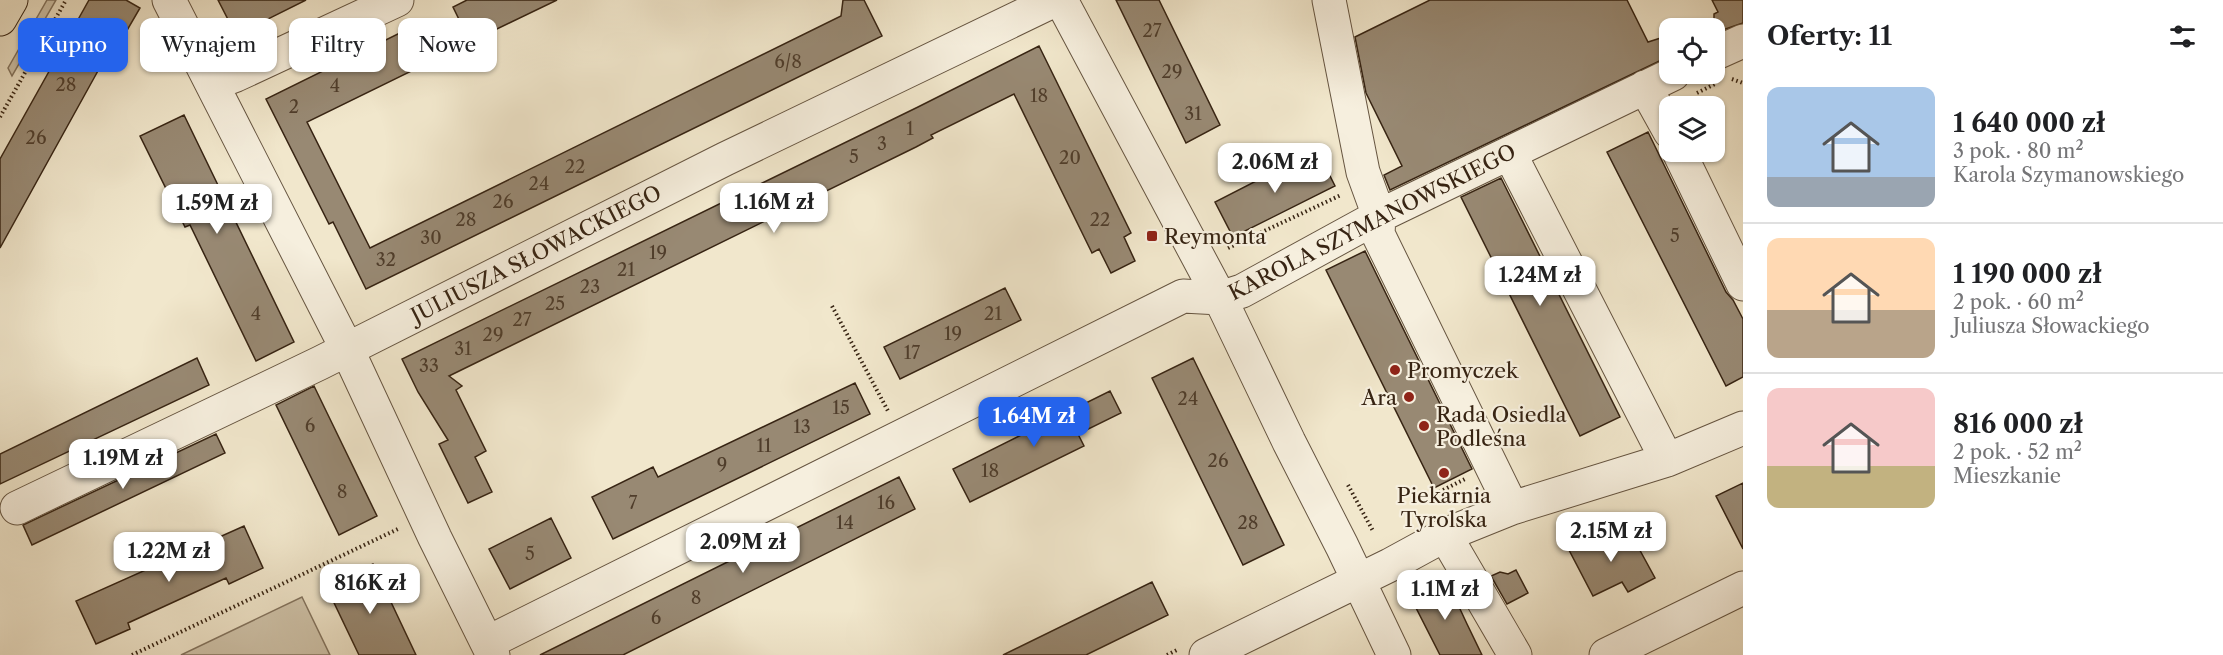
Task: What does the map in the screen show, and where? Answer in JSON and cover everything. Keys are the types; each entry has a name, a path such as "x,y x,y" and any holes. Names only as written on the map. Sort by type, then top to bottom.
{"main road":[{"path":"0,19 11,0"}],"street":[{"path":"169,0 347,349 435,538 490,649"},
{"path":"212,84 397,0"},
{"name":"JULIUSZA SŁOWACKIEGO","path":"6,514 347,349 725,159 1055,0"},
{"path":"1061,0 1220,298 1394,655"},
{"path":"1329,0 1363,172 1374,202 1378,234 1512,508"},
{"path":"1725,64 1743,41"},
{"name":"KAROLA SZYMANOWSKIEGO","path":"490,649 1183,296 1220,298 1242,291 1374,202 1510,154 1670,86"},
{"path":"1510,154 1667,460"},
{"path":"1684,162 1743,284"},
{"path":"1206,655 1446,535 1512,508 1667,460 1743,428"},
{"path":"1446,535 1515,655"},
{"path":"1606,655 1743,588"}],"path":[{"path":"0,117 66,0"},
{"path":"1725,74 1743,83"},
{"path":"1222,251 1345,193 1374,202"},
{"path":"832,306 890,414"},
{"path":"132,655 399,529"}],"shaded area":[{"path":"47,0 56,0 46,18 37,18"},
{"path":"18,51 18,66 12,76 8,68"},
{"path":"302,597 330,655 181,655"}],"building":[{"path":"89,0 126,0 140,8 128,29 128,18 79,18"},
{"path":"218,0 306,0 270,18 227,18"},
{"path":"467,0 557,0 497,29 497,18 458,18 453,7"},
{"path":"843,0 864,0 882,36 366,289 333,222 329,224 266,99 321,72 386,72 386,40 398,34 398,72 409,72 307,122 370,248 841,16"},
{"path":"1116,0 1159,0 1220,125 1186,143"},
{"path":"1430,0 1627,0 1648,42 1659,38 1659,61 1390,190 1384,175 1402,166 1366,93 1355,37"},
{"path":"1712,0 1743,0 1743,23 1725,29 1725,18 1714,18 1714,14 1718,12"},
{"path":"1039,46 1131,233 1124,237 1135,261 1111,273 1099,249 1092,253 1014,94 931,135 933,138 916,147 449,376 462,386 456,390 486,451 475,457 492,492 468,503 439,444 448,440 418,392 402,359"},
{"path":"49,72 97,72 0,248 0,159"},
{"path":"184,115 294,342 256,361 190,225 185,227 140,136"},
{"path":"1648,132 1659,155 1659,162 1663,162 1726,292 1743,319 1743,377 1726,386 1607,152"},
{"path":"1317,150 1335,186 1233,237 1215,202"},
{"path":"1501,178 1620,417 1580,436 1461,197"},
{"path":"1365,251 1472,469 1434,488 1326,270"},
{"path":"1005,288 1021,320 900,379 884,347"},
{"path":"197,358 209,385 0,484 0,454"},
{"path":"1193,358 1284,545 1243,565 1152,378"},
{"path":"855,383 870,414 613,539 592,497 653,467 658,477"},
{"path":"314,386 377,516 339,535 276,405"},
{"path":"1110,391 1121,413 1078,434 1084,446 970,502 953,469"},
{"path":"216,434 225,453 32,545 23,525"},
{"path":"899,477 915,509 623,655 540,655"},
{"path":"1743,483 1743,549 1716,496"},
{"path":"551,518 571,558 510,589 489,549"},
{"path":"244,526 263,568 229,584 226,578 128,623 130,629 96,644 76,601"},
{"path":"1616,526 1628,550 1637,545 1655,578 1628,592 1622,582 1593,596 1569,550"},
{"path":"373,564 416,655 359,655 326,586"},
{"path":"1516,570 1528,593 1507,604 1491,576 1500,572 1508,574"},
{"path":"1446,579 1482,655 1440,655 1410,596"},
{"path":"1152,582 1168,615 1086,655 1003,655"}],"place":[{"name":"Reymonta","path":"1152,236"},
{"name":"Promyczek","path":"1395,370"},
{"name":"Ara","path":"1409,397"},
{"name":"Rada Osiedla Podleśna","path":"1424,426"},
{"name":"Piekarnia Tyrolska","path":"1444,473"}]}
